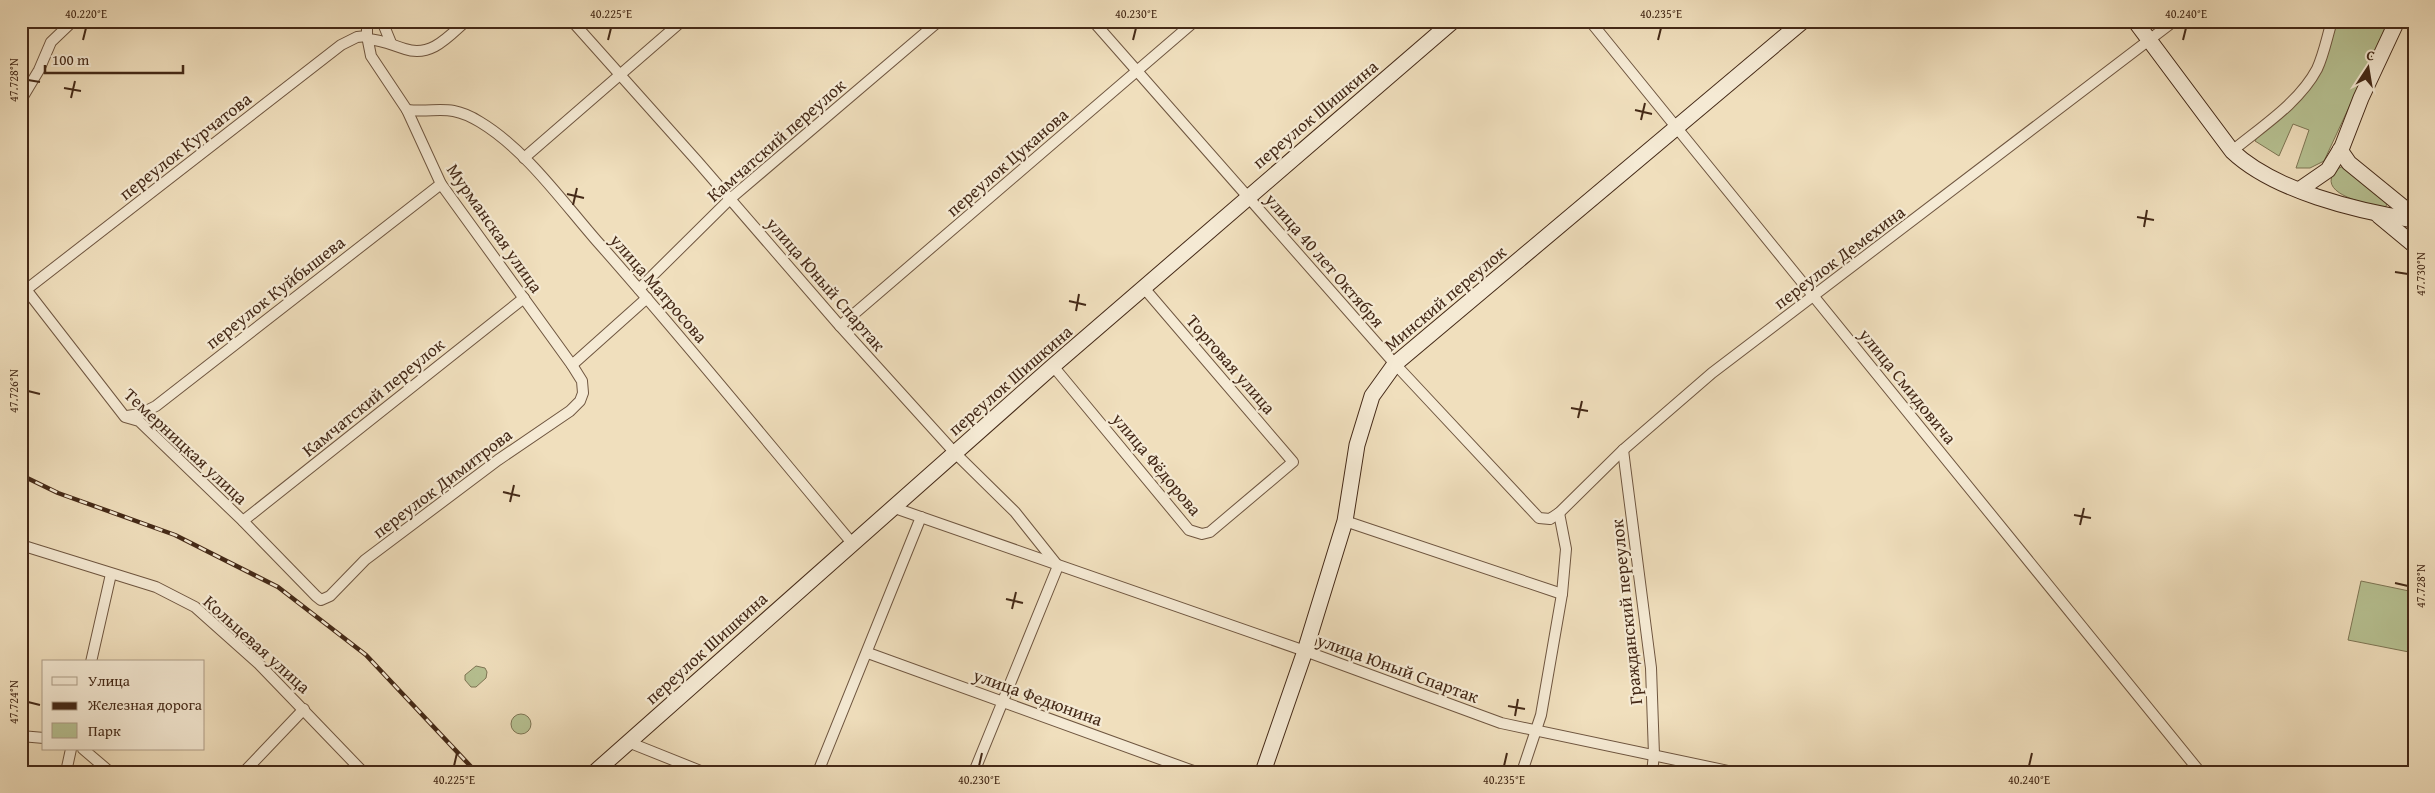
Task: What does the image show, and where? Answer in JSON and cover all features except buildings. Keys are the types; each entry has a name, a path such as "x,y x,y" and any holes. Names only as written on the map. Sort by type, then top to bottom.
{"main road":[{"name":"переулок Шишкина","path":"595,772 1053,366 1453,21"},
{"name":"Минский переулок","path":"1263,772 1305,651 1345,521 1357,445 1372,396 1395,364 1803,21"},
{"path":"2135,21 2232,151 2256,171 2281,184 2376,214 2414,218"},
{"path":"2299,190 2328,170 2340,150 2361,98 2397,24"},
{"path":"2340,150 2349,163 2414,218"},
{"path":"2376,214 2414,245"}],"street":[{"path":"21,100 39,70 51,42 73,21"},
{"name":"Мурманская улица","path":"367,21 367,38 371,56 407,110 440,184 572,365 582,381 583,393"},
{"path":"382,21 391,43"},
{"name":"переулок Курчатова","path":"24,286 341,45 356,37 391,43 405,49 425,50 437,46 466,21"},
{"name":"улица Юный Спартак","path":"572,21 840,326 955,453 1015,512 1058,566"},
{"path":"524,158 682,21"},
{"name":"Камчатский переулок","path":"643,294 730,199 938,21"},
{"name":"улица 40 лет Октября","path":"1093,21 1395,364 1539,518 1550,519 1559,513"},
{"name":"переулок Цуканова","path":"840,326 1195,21"},
{"name":"улица Смидовича","path":"1590,21 2200,772"},
{"path":"2149,40 2174,21"},
{"path":"2232,151 2291,101 2306,84 2317,68 2332,21"},
{"name":"переулок Демехина","path":"1559,513 1624,450 1712,373 2149,40"},
{"name":"улица Матросова","path":"407,110 420,112 442,108 456,111 480,122 524,158 643,294 852,543"},
{"name":"переулок Куйбышева","path":"125,417 140,414 156,406 440,184"},
{"name":"Темерницкая улица","path":"24,286 125,417 139,421 243,521 321,600"},
{"name":"Торговая улица","path":"1144,288 1293,462"},
{"path":"572,365 643,294"},
{"name":"Камчатский переулок","path":"243,521 524,298"},
{"name":"улица Фёдорова","path":"1053,366 1190,530 1202,534 1210,532 1293,462"},
{"name":"переулок Димитрова","path":"321,600 330,596 365,560 498,460 570,411 580,401 583,393"},
{"name":"Гражданский переулок","path":"1624,450 1650,668 1654,755 1652,772"},
{"name":"улица Юный Спартак","path":"892,507 1305,651 1501,723 1537,729 1734,772"},
{"path":"1522,772 1537,729 1562,594 1566,549 1559,513"},
{"path":"818,772 921,518"},
{"path":"1345,521 1562,594"},
{"name":"Кольцевая улица","path":"21,545 156,587 195,607 259,664 364,772"},
{"path":"974,772 1058,566"},
{"path":"90,660 111,574"},
{"name":"улица Федюнина","path":"868,652 1196,772"},
{"path":"244,772 304,709"},
{"path":"21,736 42,738"},
{"path":"628,742 703,772"},
{"path":"66,772 71,750"},
{"path":"83,750 110,772"}],"green space":[{"path":"2335,21 2389,21 2324,161 2310,168 2296,168 2309,130 2293,124 2279,156 2255,141 2259,134 2309,87"},
{"path":"2345,166 2387,204 2385,208 2356,201 2339,193 2333,187 2331,181 2333,174 2338,168"},
{"path":"2361,581 2414,592 2414,653 2348,640"},
{"path":"476,666 485,668 487,672 486,678 476,687 471,687 465,680 465,675"},
{"path":"521,714 528,717 531,724 528,731 521,734 514,731 511,724 514,717"}],"railway":[{"path":"21,475 58,493 175,535 278,587 366,655 476,772"}]}
